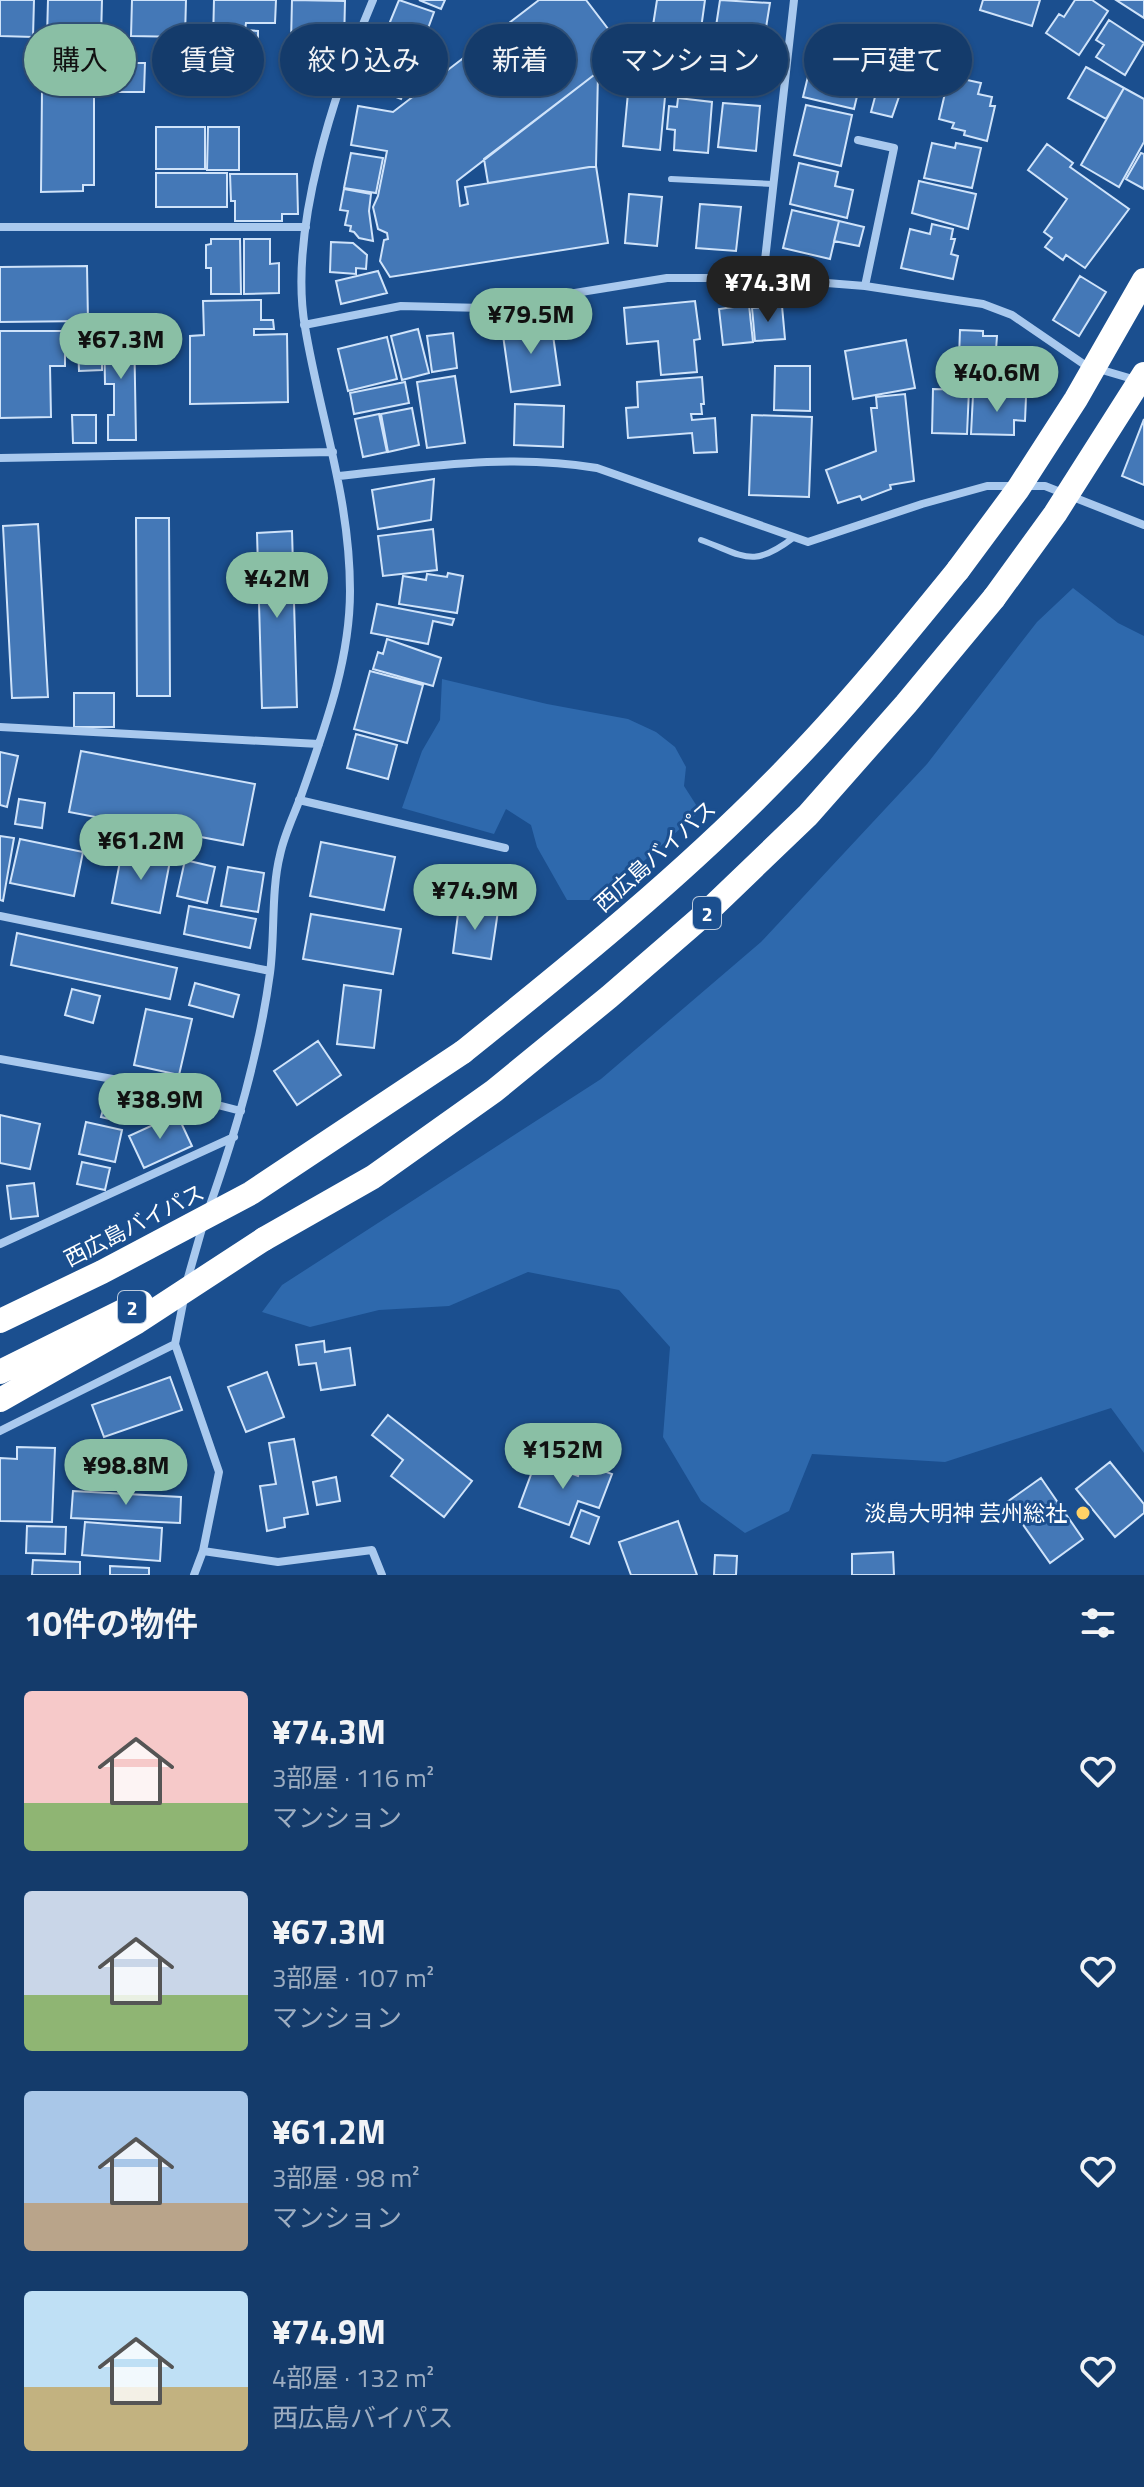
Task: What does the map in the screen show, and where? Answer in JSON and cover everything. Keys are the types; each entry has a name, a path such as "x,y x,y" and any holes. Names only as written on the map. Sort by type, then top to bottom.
{"highway":[{"name":"西広島バイパス","path":"0,1321 102,1272 251,1193 463,1052 646,901 771,783 875,672 958,570 1018,489 1076,399 1144,280"},
{"name":"2","path":"0,1372 264,1239 373,1177 494,1091 706,913 808,815 994,598 1055,514 1144,374"},
{"path":"0,1400 137,1322 264,1239"}],"street":[{"path":"194,1575 203,1551 219,1472 175,1344 192,1259 234,1137 255,1061 270,971 279,856 319,744 344,660 350,593 347,527 339,476 304,325 302,271 306,227 321,151 373,0"},
{"path":"763,278 794,0"},
{"path":"858,140 894,148 865,286"},
{"path":"0,227 306,227"},
{"path":"304,325 401,306 483,308 667,278 763,278 865,286 983,304 1012,315 1085,365 1144,382"},
{"path":"0,458 333,452"},
{"path":"339,476 470,462 564,462 597,468 808,542 987,486 1045,486 1144,525"},
{"path":"0,727 319,744"},
{"path":"299,800 505,848"},
{"path":"0,916 270,971"},
{"path":"0,1059 124,1081 241,1111"},
{"path":"0,1244 234,1137"},
{"path":"0,1431 175,1344"},
{"path":"203,1551 278,1562 372,1550 382,1575"}],"lane":[{"path":"671,179 773,184"},
{"path":"701,540 752,559 774,553 793,538"}],"shaded area":[{"path":"1073,588 1118,623 1144,636 1144,1453 1111,1408 945,1462 812,1454 789,1511 745,1533 701,1501 663,1437 670,1347 619,1290 528,1272 449,1306 379,1310 310,1327 262,1312 282,1285 601,1079 761,942 927,764 1037,622"},
{"path":"442,679 628,719 656,732 675,747 686,767 684,786 700,811 600,900 567,900 537,847 531,825 506,809 494,834 402,808 422,751 440,720"}],"building":[{"path":"0,0 34,0 33,24 24,24 24,37 0,36"},
{"path":"48,0 102,0 101,24 47,24"},
{"path":"132,0 186,0 185,24 152,24 152,36 136,36 136,24 131,24"},
{"path":"214,0 276,0 275,23 213,24"},
{"path":"292,0 345,1 344,24 291,24"},
{"path":"399,0 434,12 430,24 389,24"},
{"path":"419,0 445,0 441,9"},
{"path":"539,0 586,0 604,24 592,24 592,77 576,89 576,24 508,24"},
{"path":"657,0 705,0 702,24 653,24"},
{"path":"720,0 770,3 767,24 716,24"},
{"path":"983,0 1040,0 1032,26 980,10"},
{"path":"1075,0 1092,0 1108,11 1079,55 1046,33 1059,14 1064,17"},
{"path":"1116,0 1144,0 1144,18"},
{"path":"1109,20 1144,43 1125,75 1096,57 1104,45 1096,40"},
{"path":"464,58 464,96 567,96 457,181 460,206 468,204 465,187 596,166 608,243 390,277 380,261 384,240 388,239 387,233 378,229 373,207 387,151 351,145 358,106 393,112 414,96 448,96 448,70"},
{"path":"136,63 145,63 144,92 136,92"},
{"path":"1086,67 1124,88 1106,119 1068,98"},
{"path":"592,77 592,96 597,96 596,166 488,183 484,159 567,96 576,96 576,89"},
{"path":"972,81 981,83 978,94 992,97 990,106 995,106 987,141 964,135 965,131 952,128 954,123 939,119 944,96 972,96"},
{"path":"1124,88 1144,99 1144,142 1119,187 1081,165"},
{"path":"804,93 804,96 857,96 854,109 803,97"},
{"path":"42,96 94,96 94,185 83,185 83,191 41,192"},
{"path":"628,96 665,97 660,150 623,146"},
{"path":"871,96 899,96 892,117 871,112 875,97"},
{"path":"678,98 712,102 708,153 674,150 675,130 667,129 669,106 677,107"},
{"path":"723,103 760,106 756,151 718,147"},
{"path":"806,105 852,115 841,166 794,155"},
{"path":"156,127 205,127 205,169 156,169"},
{"path":"208,127 239,127 239,170 207,170"},
{"path":"932,143 955,148 956,143 981,148 972,188 924,178"},
{"path":"1047,144 1073,163 1070,167 1129,209 1085,268 1066,255 1063,260 1045,247 1052,238 1044,232 1067,199 1028,170"},
{"path":"351,153 383,158 376,193 344,188"},
{"path":"1141,153 1144,154 1144,189 1126,179"},
{"path":"799,163 838,172 835,186 853,190 847,218 790,204"},
{"path":"156,173 227,173 227,207 156,207"},
{"path":"230,174 297,174 298,214 282,214 282,221 235,221"},
{"path":"919,181 976,194 968,229 912,213"},
{"path":"344,189 371,194 369,211 373,241 359,238 350,231 351,226 345,225 348,211 340,210"},
{"path":"629,194 662,197 657,246 625,243"},
{"path":"700,204 741,207 736,251 696,248"},
{"path":"792,210 839,221 830,259 783,248"},
{"path":"839,221 864,227 859,246 834,241"},
{"path":"932,224 953,229 951,239 955,239 951,254 958,256 953,279 901,268 910,229 930,234"},
{"path":"211,239 240,239 241,294 211,294 211,268 206,268 206,245 211,244"},
{"path":"244,239 270,239 270,264 279,263 279,293 244,294"},
{"path":"331,242 353,243 367,255 366,269 356,268 356,274 330,272"},
{"path":"87,266 88,321 0,322 0,267"},
{"path":"378,271 387,293 341,304 336,281"},
{"path":"1080,276 1106,292 1079,336 1053,320"},
{"path":"261,300 261,320 273,320 274,329 254,329 254,335 287,334 288,402 190,404 190,336 204,335 203,301"},
{"path":"695,301 700,339 694,340 697,372 661,375 658,341 627,344 624,308"},
{"path":"749,305 753,342 723,345 719,309"},
{"path":"782,306 785,339 755,341 752,308"},
{"path":"551,321 560,385 511,392 502,328"},
{"path":"134,326 136,440 108,440 108,415 114,415 114,384 105,384 104,327"},
{"path":"418,329 429,373 402,380 391,336"},
{"path":"960,330 983,331 983,336 997,336 996,350 1008,350 1007,387 958,386"},
{"path":"0,331 65,331 65,366 50,366 51,417 0,418"},
{"path":"453,333 457,368 432,372 427,336"},
{"path":"387,337 397,379 348,391 338,349"},
{"path":"906,340 915,388 853,399 845,351"},
{"path":"78,343 102,343 102,370 79,371"},
{"path":"775,366 810,366 810,411 774,410"},
{"path":"455,376 465,443 427,448 417,382"},
{"path":"702,377 702,414 691,414 692,420 715,418 717,452 694,453 692,433 628,438 626,408 638,407 637,382"},
{"path":"405,382 409,403 354,414 350,393"},
{"path":"933,389 969,390 967,434 932,433"},
{"path":"905,394 914,481 890,485 891,489 862,500 860,496 838,503 826,470 876,451 871,408 877,408 876,397"},
{"path":"973,395 1026,397 1025,421 1014,420 1014,435 971,434"},
{"path":"515,404 564,406 563,447 514,445"},
{"path":"412,408 419,445 388,452 381,414"},
{"path":"379,414 387,452 363,457 355,419"},
{"path":"72,415 96,415 96,443 73,443"},
{"path":"752,415 812,417 809,497 749,495"},
{"path":"1144,419 1144,485 1122,476"},
{"path":"434,479 431,520 378,529 372,490"},
{"path":"136,518 169,518 170,696 137,696"},
{"path":"38,524 48,697 12,698 3,526"},
{"path":"433,529 437,570 383,576 378,536"},
{"path":"292,531 297,707 262,708 257,533"},
{"path":"448,573 463,576 457,613 399,604 403,576 426,580 427,574 447,577"},
{"path":"377,604 454,619 452,625 433,621 428,644 371,633"},
{"path":"387,639 441,658 433,686 373,669 378,652 383,654"},
{"path":"370,671 423,685 407,743 354,729"},
{"path":"74,693 114,693 114,727 74,727"},
{"path":"356,734 397,745 388,779 347,768"},
{"path":"81,751 255,784 243,845 69,812"},
{"path":"0,752 18,756 7,807 0,805"},
{"path":"19,799 45,803 42,828 15,824"},
{"path":"0,836 14,838 3,901 0,900"},
{"path":"20,839 83,852 74,896 10,883"},
{"path":"321,842 395,857 384,910 310,896"},
{"path":"122,851 170,861 160,913 112,903"},
{"path":"185,860 215,867 207,903 177,896"},
{"path":"228,867 264,873 258,912 221,906"},
{"path":"475,870 519,877 514,910 470,903"},
{"path":"189,906 256,919 250,948 184,934"},
{"path":"459,906 498,911 491,959 453,953"},
{"path":"311,914 401,929 393,974 303,959"},
{"path":"17,933 177,968 170,999 11,965"},
{"path":"195,983 239,995 233,1017 189,1005"},
{"path":"344,985 381,990 374,1048 337,1044"},
{"path":"72,989 100,996 93,1023 65,1015"},
{"path":"146,1009 192,1019 179,1075 134,1065"},
{"path":"318,1041 341,1075 297,1105 274,1071"},
{"path":"107,1095 132,1102 126,1123 101,1117"},
{"path":"177,1114 192,1146 144,1168 129,1136"},
{"path":"0,1115 40,1124 30,1169 0,1163"},
{"path":"86,1122 122,1130 115,1162 79,1154"},
{"path":"82,1162 110,1168 105,1190 77,1184"},
{"path":"34,1183 38,1216 11,1219 7,1186"},
{"path":"324,1341 325,1352 350,1348 355,1385 321,1390 316,1363 299,1365 296,1345"},
{"path":"267,1372 284,1417 246,1432 228,1387"},
{"path":"170,1377 182,1410 104,1437 92,1405"},
{"path":"388,1415 472,1481 444,1517 391,1476 403,1460 372,1435"},
{"path":"526,1437 543,1443 538,1457 521,1451"},
{"path":"294,1439 308,1514 284,1518 285,1527 267,1531 260,1486 276,1484 269,1443"},
{"path":"90,1441 162,1445 161,1468 89,1465"},
{"path":"17,1447 55,1448 52,1522 0,1521 0,1458 17,1459"},
{"path":"536,1461 578,1476 582,1463 612,1474 599,1508 578,1501 569,1525 519,1507"},
{"path":"1110,1462 1144,1504 1144,1513 1115,1537 1076,1489"},
{"path":"336,1477 340,1501 317,1505 313,1482"},
{"path":"1041,1478 1083,1539 1050,1563 1007,1502"},
{"path":"73,1491 181,1497 180,1523 71,1518"},
{"path":"581,1510 599,1517 589,1544 571,1537"},
{"path":"678,1521 697,1575 631,1575 619,1542"},
{"path":"85,1522 162,1528 160,1561 82,1555"},
{"path":"27,1526 66,1527 65,1554 26,1553"},
{"path":"893,1552 894,1575 852,1575 852,1554"},
{"path":"715,1555 737,1556 736,1575 714,1575"},
{"path":"33,1560 80,1562 80,1575 32,1575"},
{"path":"110,1566 149,1568 149,1575 110,1575"}],"place":[{"name":"淡島大明神 芸州総社","path":"1083,1513"}]}
